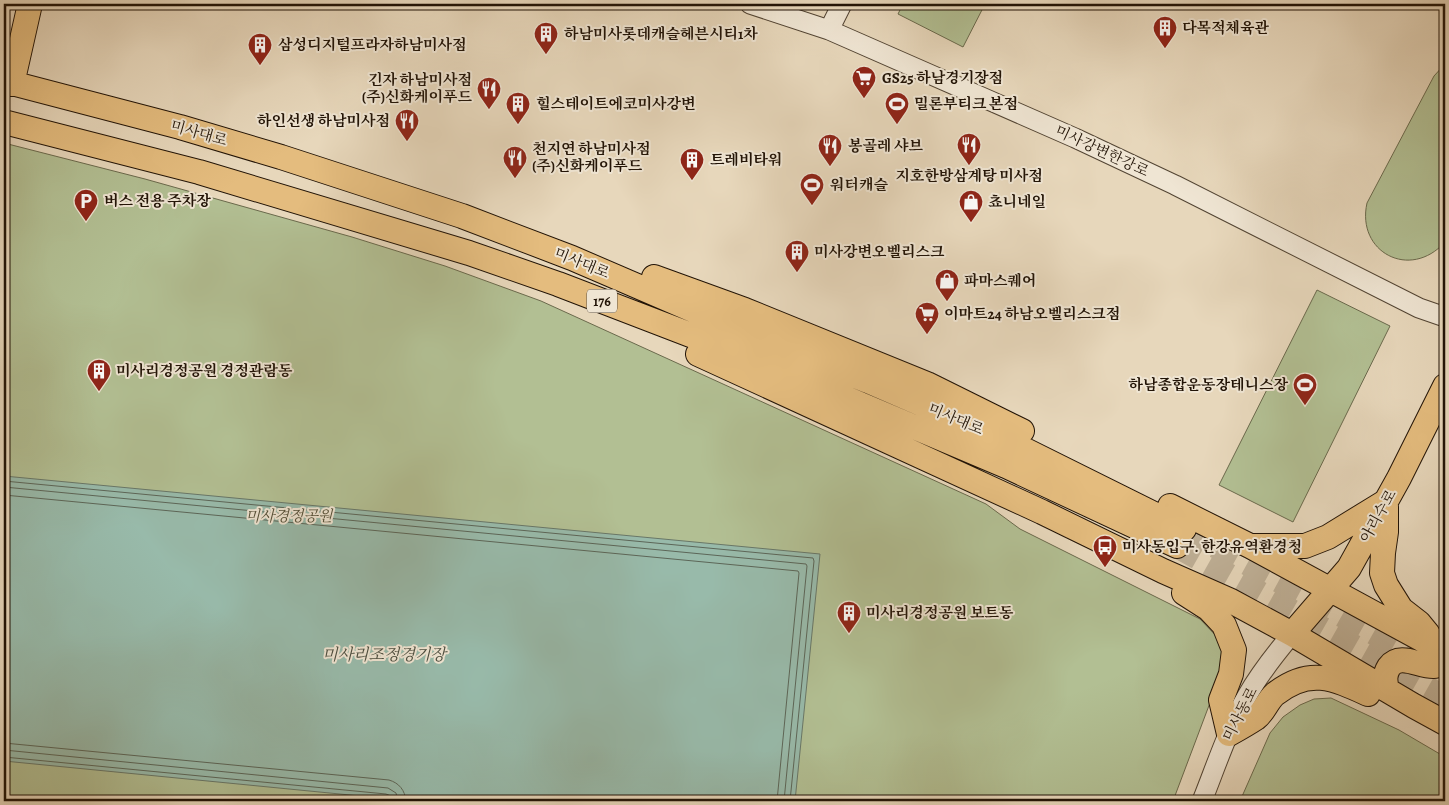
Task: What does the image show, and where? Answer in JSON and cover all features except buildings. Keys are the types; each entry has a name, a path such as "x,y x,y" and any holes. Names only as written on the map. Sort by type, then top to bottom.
{"main road":[{"path":"6,83 30,4"},
{"name":"미사대로","path":"6,83 180,127 281,157 462,216 572,258 619,264 745,310 927,384 1183,530"},
{"name":"미사대로","path":"4,122 199,172 469,252 761,362 997,462 1183,530"},
{"path":"558,284 655,334 1231,601 1292,634 1445,723"},
{"name":"아리수로","path":"1292,634 1349,568 1386,502 1445,386"},
{"path":"1183,530 1250,546 1305,546 1328,537 1386,502"},
{"path":"1386,502 1386,532 1382,573 1386,585 1401,609 1419,623 1443,654"},
{"path":"1163,571 1180,562 1191,547 1194,536 1183,530"},
{"path":"1250,546 1443,654"},
{"path":"1163,571 1184,593 1209,609 1224,625 1234,650 1231,674 1221,700 1229,734 1257,717 1274,696 1291,684 1307,677 1341,682 1376,697 1414,706"},
{"path":"1387,690 1386,672 1398,660 1436,666 1443,654"}],"street":[{"name":"미사강변한강로","path":"750,4 829,30 1024,116 1176,185 1419,308 1445,316"},
{"path":"829,30 842,4"},
{"name":"미사동로","path":"1202,801 1229,734 1247,696 1278,650 1292,634"}],"green space":[{"path":"903,4 985,4 963,47 898,14"},
{"path":"1445,64 1445,242 1431,254 1416,259 1402,260 1389,256 1378,247 1370,235 1366,220 1367,203 1434,76"},
{"name":"미사경정공원","path":"4,143 145,179 352,237 445,266 541,301 986,504 1020,529 1200,619 1220,640 1225,663 1173,801 4,801"},
{"name":"하남종합운동장테니스장","path":"1317,290 1390,326 1293,522 1219,485"},
{"path":"1331,698 1399,730 1445,757 1445,801 1240,801 1270,733 1283,717 1300,705 1314,699"}],"water":[{"name":"미사리조정경기장","path":"4,476 820,554 795,801 411,801 4,761"}],"tunnel":[{"path":"1184,529 1429,664"},
{"path":"1177,546 1445,698"}],"place":[{"name":"다목적체육관","path":"1165,49"},
{"name":"하남미사롯데캐슬헤븐시티1차","path":"546,55"},
{"name":"삼성디지털프라자하남미사점","path":"260,66"},
{"name":"GS25 하남경기장점","path":"864,99"},
{"name":"긴자 하남미사점 (주)신화케이푸드","path":"489,110"},
{"name":"힐스테이트에코미사강변","path":"518,125"},
{"name":"밀론부티크 본점","path":"897,125"},
{"name":"하인선생 하남미사점","path":"407,142"},
{"name":"지호한방삼계탕 미사점","path":"969,166"},
{"name":"봉골레 샤브","path":"830,167"},
{"name":"천지연 하남미사점 (주)신화케이푸드","path":"515,179"},
{"name":"트레비타워","path":"692,181"},
{"name":"워터캐슬","path":"812,206"},
{"name":"버스 전용 주차장","path":"86,222"},
{"name":"쵸니네일","path":"971,223"},
{"name":"미사강변오벨리스크","path":"797,273"},
{"name":"파마스퀘어","path":"947,302"},
{"name":"이마트24 하남오벨리스크점","path":"927,335"},
{"name":"미사리경정공원 경정관람동","path":"99,392"},
{"name":"하남종합운동장테니스장","path":"1305,406"},
{"name":"미사동입구. 한강유역환경청","path":"1105,568"},
{"name":"미사리경정공원 보트동","path":"849,634"}]}
